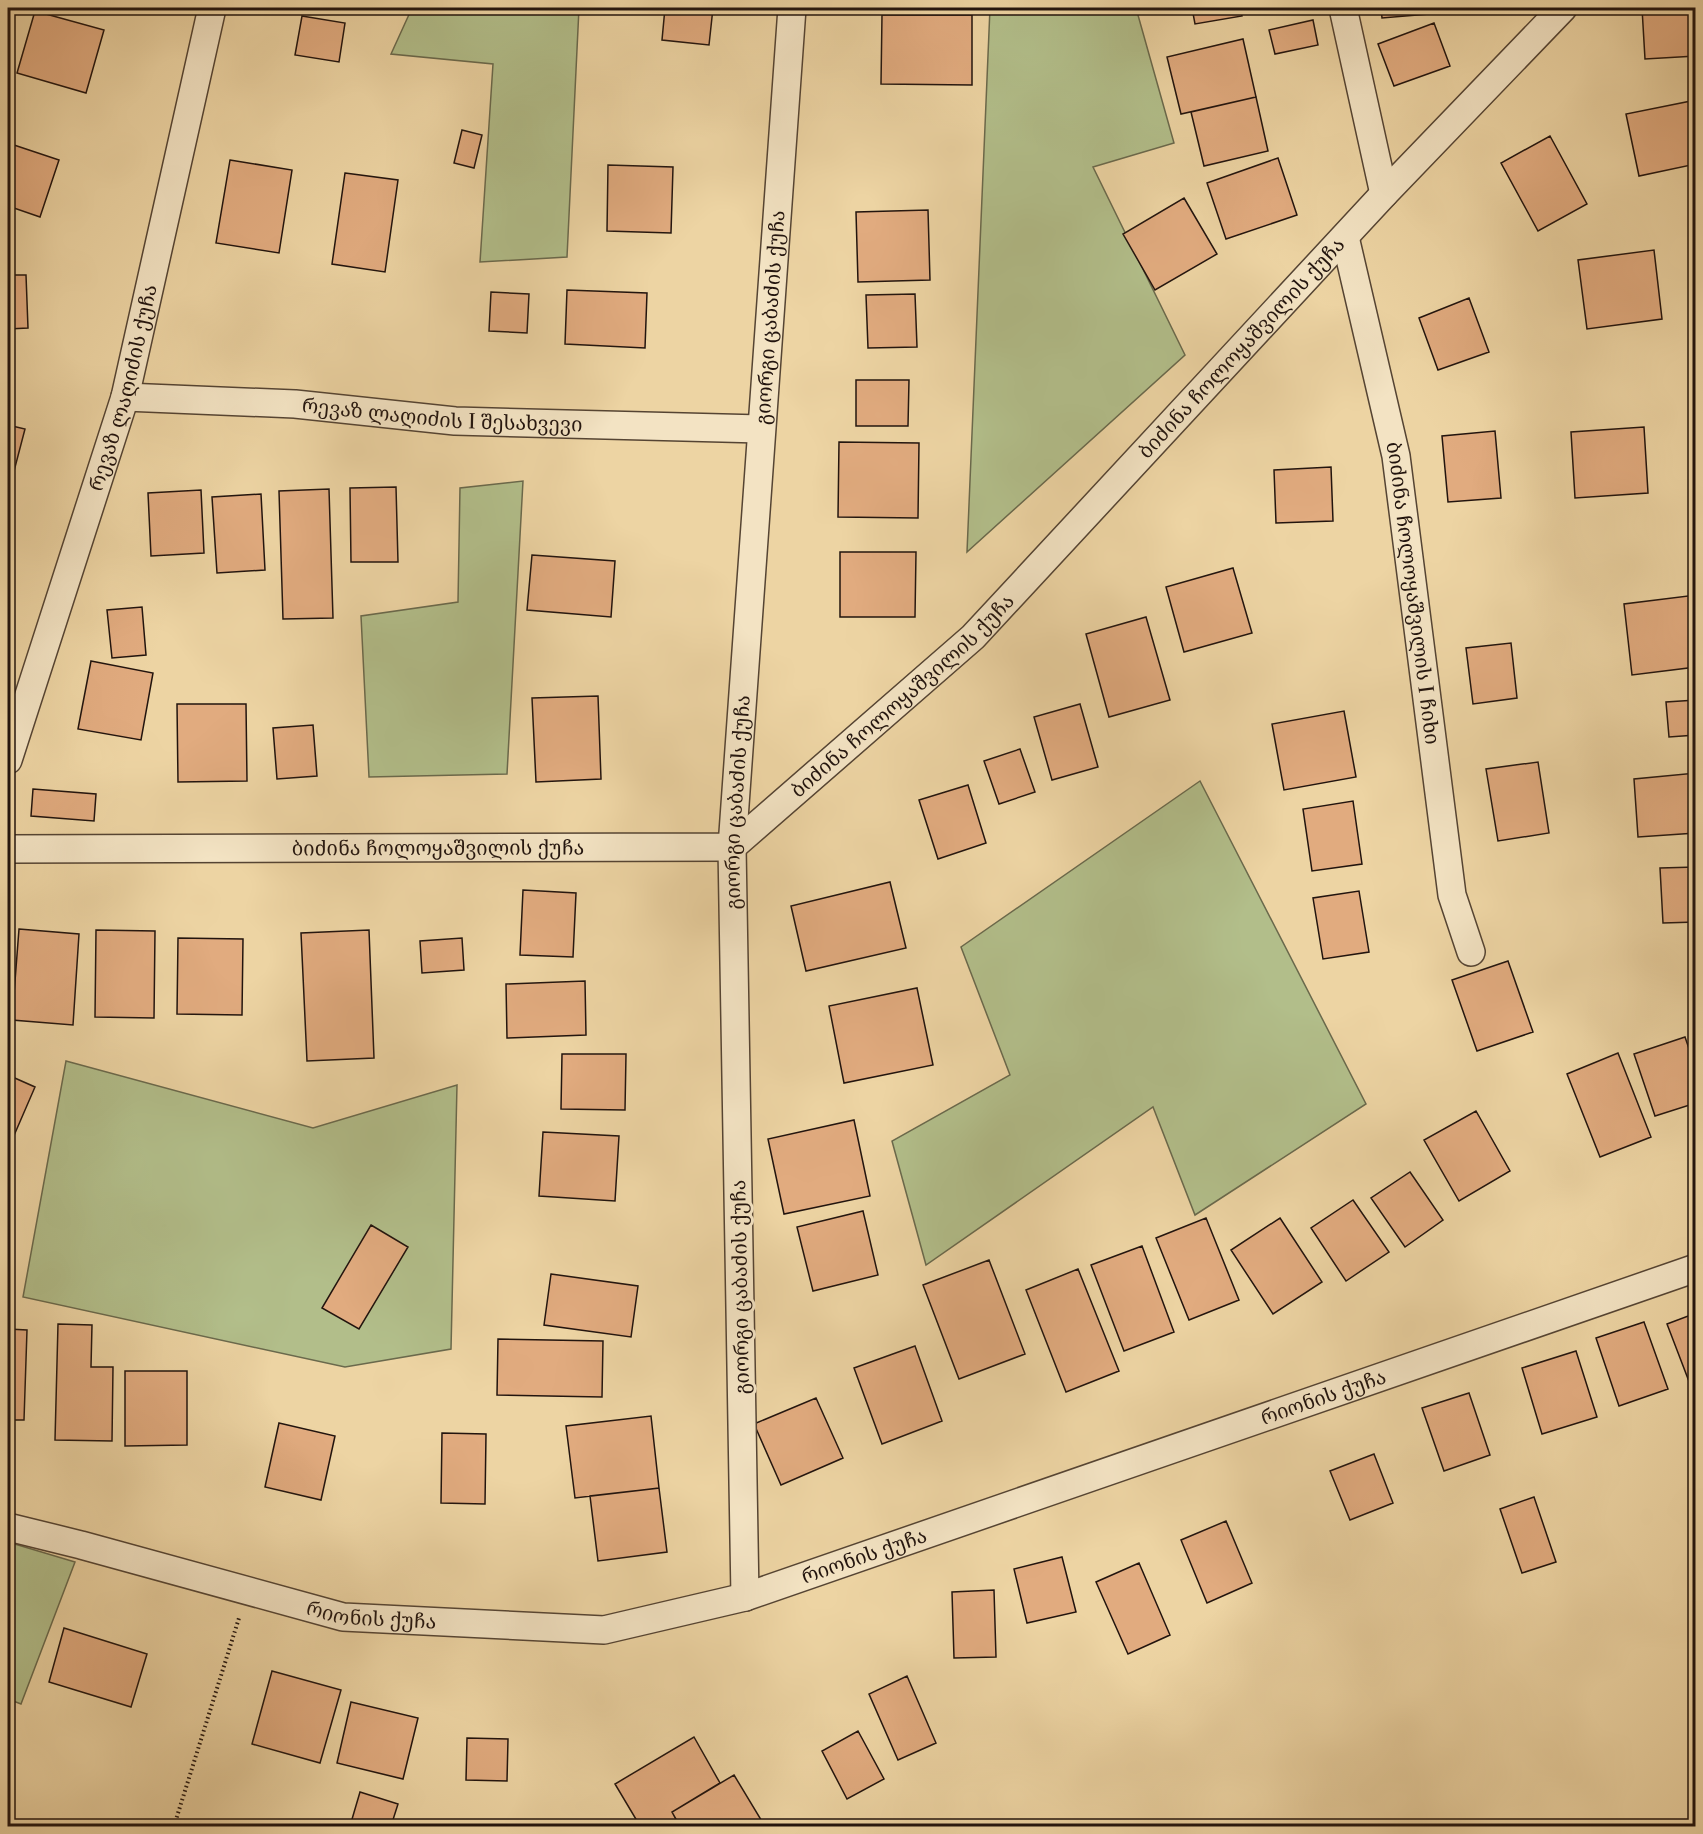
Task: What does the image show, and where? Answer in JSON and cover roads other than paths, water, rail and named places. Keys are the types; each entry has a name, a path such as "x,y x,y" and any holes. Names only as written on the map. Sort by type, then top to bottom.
{"street":[{"name":"რევაზ ლაღიძის ქუჩა","path":"8,760 124,397 212,8"},
{"name":"გიორგი ცაბაძის ქუჩა","path":"745,1597 732,846 792,8"},
{"path":"1343,8 1384,194"},
{"name":"ბიძინა ჩოლოყაშვილის ქუჩა","path":"8,849 732,846 973,637 1384,194 1563,8"},
{"name":"ბიძინა ჩოლოყაშვილის I ჩიხი","path":"1345,237 1396,456 1452,895 1471,952"},
{"name":"რევაზ ლაღიძის I შესახვევი","path":"124,397 295,404 455,421 761,429"},
{"name":"რიონის ქუჩა","path":"8,1527 343,1617 604,1630 745,1597 1695,1268"}]}
